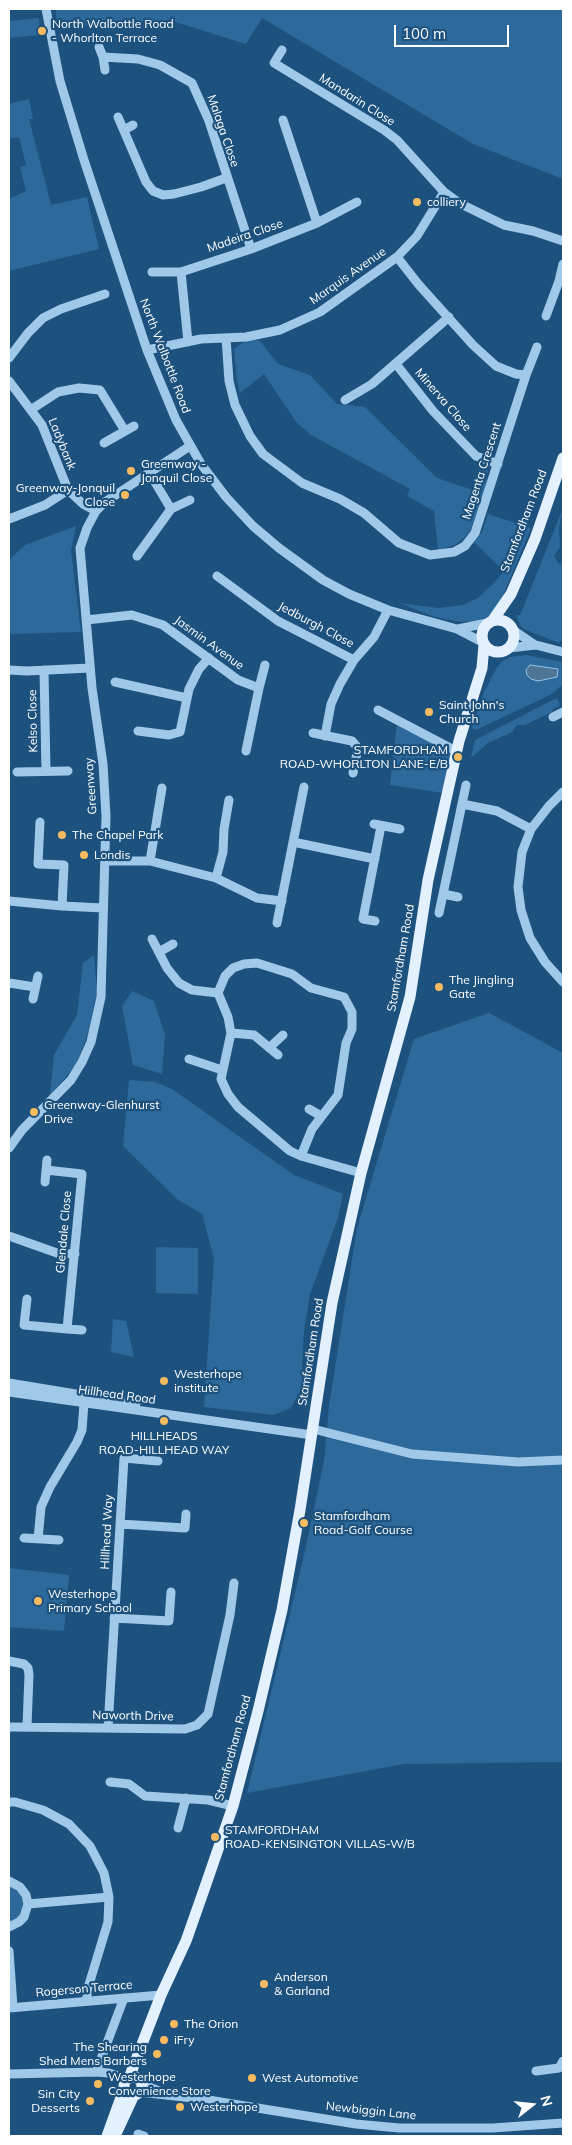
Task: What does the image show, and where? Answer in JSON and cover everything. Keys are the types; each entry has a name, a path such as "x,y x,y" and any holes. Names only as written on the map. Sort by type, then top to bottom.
{"main road":[{"name":"Stamfordham Road","path":"490,622 511,594 535,539 563,458"},
{"name":"Stamfordham Road","path":"511,594 512,627"},
{"path":"482,668 504,650 514,640 512,627 502,620 490,622 482,631 483,643 491,651 504,650"},
{"name":"Stamfordham Road","path":"115,2136 129,2106 132,2085 147,2034 161,1995 186,1941 233,1806 258,1711 282,1610 332,1303 361,1173 410,997 428,880 456,750 482,668 483,643"},
{"name":"Stamfordham Road","path":"107,2136 132,2085"}],"street":[{"name":"North Walbottle Road","path":"46,9 50,36 63,90 84,160 147,350 165,397 190,446 214,481 236,508 278,548 331,584 388,610 458,629 483,643"},
{"path":"99,47 105,70"},
{"name":"Mandarin Close","path":"282,50 274,64 398,140 444,192 472,210 504,225 533,231 563,241"},
{"name":"Malaga Close","path":"103,57 121,57 160,65 192,83 209,122 251,249"},
{"path":"118,117 146,182 153,191 163,195 174,194 226,178"},
{"path":"288,123 317,223"},
{"path":"124,130 133,125"},
{"name":"Marquis Avenue","path":"147,350 188,342 246,337 280,330 320,312 397,257 417,236 444,192"},
{"name":"Madeira Close","path":"152,272 181,272 251,249 317,223 357,202"},
{"path":"397,257 419,285 478,350 496,366 516,374 526,375"},
{"path":"546,316 563,264"},
{"path":"181,272 188,342"},
{"path":"9,358 28,333 43,318 61,309 105,294"},
{"name":"Minerva Close","path":"345,400 372,384 449,317"},
{"name":"Magenta Crescent","path":"226,338 229,381 235,405 250,436 263,454 302,482 340,499 364,513 389,536 412,549 430,555 454,552 465,546 476,533 526,375 537,347"},
{"name":"Minerva Close","path":"396,364 433,410 476,456 498,464"},
{"name":"Ladybank","path":"9,381 42,425 68,490 83,504 96,511"},
{"path":"32,410 58,392 78,388 100,390 130,428 104,443"},
{"name":"Greenway","path":"9,1148 22,1130 70,1080 82,1062 90,1042 101,997 106,816 103,764 90,668 80,548 87,528 96,511 105,502 190,446"},
{"path":"149,472 171,509"},
{"path":"9,519 45,505 68,490"},
{"path":"137,556 171,509 190,500"},
{"name":"Jedburgh Close","path":"217,576 278,621 354,660"},
{"name":"Jedburgh Close","path":"325,736 331,704 340,684 354,660 374,637 388,610"},
{"name":"Jasmin Avenue","path":"86,620 132,615 163,625 238,680 258,688"},
{"name":"North Walbottle Road","path":"458,629 490,622"},
{"path":"512,627 536,646"},
{"path":"504,650 536,646 563,652"},
{"path":"138,731 169,735 180,732 189,688 199,669 209,658"},
{"path":"246,751 258,688 265,665"},
{"path":"9,670 90,668"},
{"name":"Kelso Close","path":"44,670 46,771"},
{"path":"115,682 187,698"},
{"path":"378,710 456,750"},
{"path":"553,716 563,712"},
{"path":"313,733 352,741 358,748 353,772"},
{"name":"Kelso Close","path":"17,772 68,771"},
{"path":"439,913 466,785"},
{"path":"277,923 304,787"},
{"path":"150,861 162,788"},
{"path":"563,794 543,812 531,828 525,842 520,864 518,887 521,910 534,946 563,982"},
{"path":"216,878 223,852 224,828 229,800"},
{"path":"462,804 497,811 531,828"},
{"path":"40,822 38,864 64,865 62,906"},
{"path":"375,921 363,919 374,859 377,825 400,829"},
{"path":"293,842 374,859"},
{"path":"105,861 150,861 216,878 257,898 282,901"},
{"path":"443,894 458,897"},
{"path":"9,901 103,908"},
{"path":"152,938 179,983 192,990 218,993"},
{"path":"159,952 173,944"},
{"path":"301,1156 312,1129 338,1095 346,1043 352,1029 352,1012 344,997 311,988 292,974 257,963 244,964 233,968 225,976 218,993 228,1017 231,1033 221,1079 228,1094 238,1107 280,1144 301,1156 361,1173"},
{"path":"34,999 38,976"},
{"path":"9,983 35,987"},
{"path":"231,1033 254,1035 278,1055"},
{"path":"269,1048 283,1035"},
{"path":"189,1059 222,1070"},
{"path":"309,1110 321,1116"},
{"name":"Glendale Close","path":"45,1182 47,1160"},
{"name":"Glendale Close","path":"46,1170 82,1174 68,1329"},
{"path":"9,1236 57,1253 74,1254"},
{"path":"26,1299 24,1325 82,1330"},
{"path":"9,1383 233,1418 259,1427"},
{"name":"Hillhead Road","path":"9,1392 259,1427 312,1432 412,1454 518,1462 563,1460"},
{"path":"38,1539 41,1507 82,1430 84,1403 79,1394"},
{"path":"84,1403 92,1396"},
{"name":"Hillhead Way","path":"108,1728 124,1458 158,1460"},
{"path":"120,1524 186,1528 186,1514"},
{"path":"24,1538 59,1540"},
{"name":"Naworth Drive","path":"9,1727 185,1729 197,1725 208,1714 230,1615 234,1583"},
{"path":"114,1618 169,1621 171,1592"},
{"path":"9,1661 24,1664 28,1668 27,1726"},
{"path":"110,1782 128,1784 145,1796 208,1800 233,1806"},
{"path":"178,1828 186,1798"},
{"path":"9,1802 15,1802 56,1815 80,1834 90,1846 104,1873 109,1897 108,1922 87,1991 87,2001"},
{"path":"9,1881 20,1887 26,1895 28,1904 24,1917 9,1927"},
{"path":"28,1904 109,1897"},
{"path":"9,1952 11,2007"},
{"name":"Rogerson Terrace","path":"11,2007 161,1995"},
{"path":"96,2072 124,1998"},
{"path":"536,2071 562,2068"},
{"path":"9,2074 109,2073 132,2085"},
{"name":"Newbiggin Lane","path":"132,2085 156,2095 211,2100 399,2132 563,2123"},
{"name":"Newbiggin Lane","path":"132,2085 177,2097"},
{"path":"129,2106 142,2097 156,2095"}],"shaded area":[{"path":"563,9 563,179 473,144 262,18 246,44 169,20 57,28 56,10"},
{"path":"39,18 40,35 9,38 9,21"},
{"path":"29,99 33,119 29,119 51,205 87,197 99,249 9,271 9,199 26,191 20,167 26,165 19,137 9,139 9,104"},
{"path":"248,339 260,341 278,364 310,375 337,404 365,407 437,478 473,490 480,462 488,469 485,489 471,529 465,537 455,545 438,550 434,511 407,496 410,489 311,435 297,423 264,374 240,393 234,349"},
{"path":"561,513 559,528 560,547 554,556 559,564 563,563 563,639 559,643 524,629 516,615 520,615"},
{"path":"488,514 531,528 502,598 490,616 476,621 462,622 435,617 399,603 438,608 463,605 478,598 493,584 504,571 474,542 482,532"},
{"path":"76,526 71,551 81,632 9,634 9,560 25,545"},
{"path":"526,655 563,662 563,684 552,694 476,730 472,728 484,692 497,667 510,657"},
{"path":"530,665 558,669 557,677 538,681 531,679 527,675 526,670"},
{"path":"557,698 560,705 553,709 552,712 525,725 517,725 512,732 488,743 471,758 475,740"},
{"path":"397,723 447,748 451,754 443,793 390,785"},
{"path":"94,955 97,991 88,1034 76,1065 50,1095 54,1055 77,1015 83,963"},
{"path":"132,991 154,1001 165,1035 162,1074 133,1065 122,1006"},
{"path":"489,1013 563,1053 563,1762 404,1764 247,1793 305,1551 324,1461 329,1406 357,1228 414,1039"},
{"path":"129,1080 155,1082 172,1089 294,1175 343,1194 338,1218 310,1294 304,1331 302,1367 305,1381 291,1408 273,1415 204,1407 214,1258 202,1214 177,1199 123,1146"},
{"path":"156,1247 198,1248 198,1294 156,1293"},
{"path":"113,1319 126,1321 134,1357 111,1352"},
{"name":"Westerhope Primary School","path":"9,1568 69,1575 64,1631 9,1627"},
{"path":"9,1886 20,1893 24,1901 24,1908 21,1915 9,1924"}],"place":[{"name":"North Walbottle Road - Whorlton Terrace","path":"42,31"},
{"name":"colliery","path":"417,202"},
{"name":"Greenway - Jonquil Close","path":"131,471"},
{"name":"Greenway-Jonquil Close","path":"125,495"},
{"name":"Saint John's Church","path":"429,712"},
{"name":"STAMFORDHAM ROAD-WHORLTON LANE-E/B","path":"458,757"},
{"name":"The Chapel Park","path":"62,835"},
{"name":"Londis","path":"84,855"},
{"name":"The Jingling Gate","path":"439,987"},
{"name":"Greenway-Glenhurst Drive","path":"34,1112"},
{"name":"Westerhope institute","path":"164,1381"},
{"name":"HILLHEADS ROAD-HILLHEAD WAY","path":"164,1421"},
{"name":"Stamfordham Road-Golf Course","path":"304,1523"},
{"name":"Westerhope Primary School","path":"38,1601"},
{"name":"STAMFORDHAM ROAD-KENSINGTON VILLAS-W/B","path":"215,1837"},
{"name":"Anderson & Garland","path":"264,1984"},
{"name":"The Orion","path":"174,2024"},
{"name":"iFry","path":"164,2040"},
{"name":"The Shearing Shed Mens Barbers","path":"157,2054"},
{"name":"West Automotive","path":"252,2078"},
{"name":"Westerhope Convenience Store","path":"98,2084"},
{"name":"Sin City Desserts","path":"90,2101"},
{"name":"Westerhope","path":"180,2107"}]}
